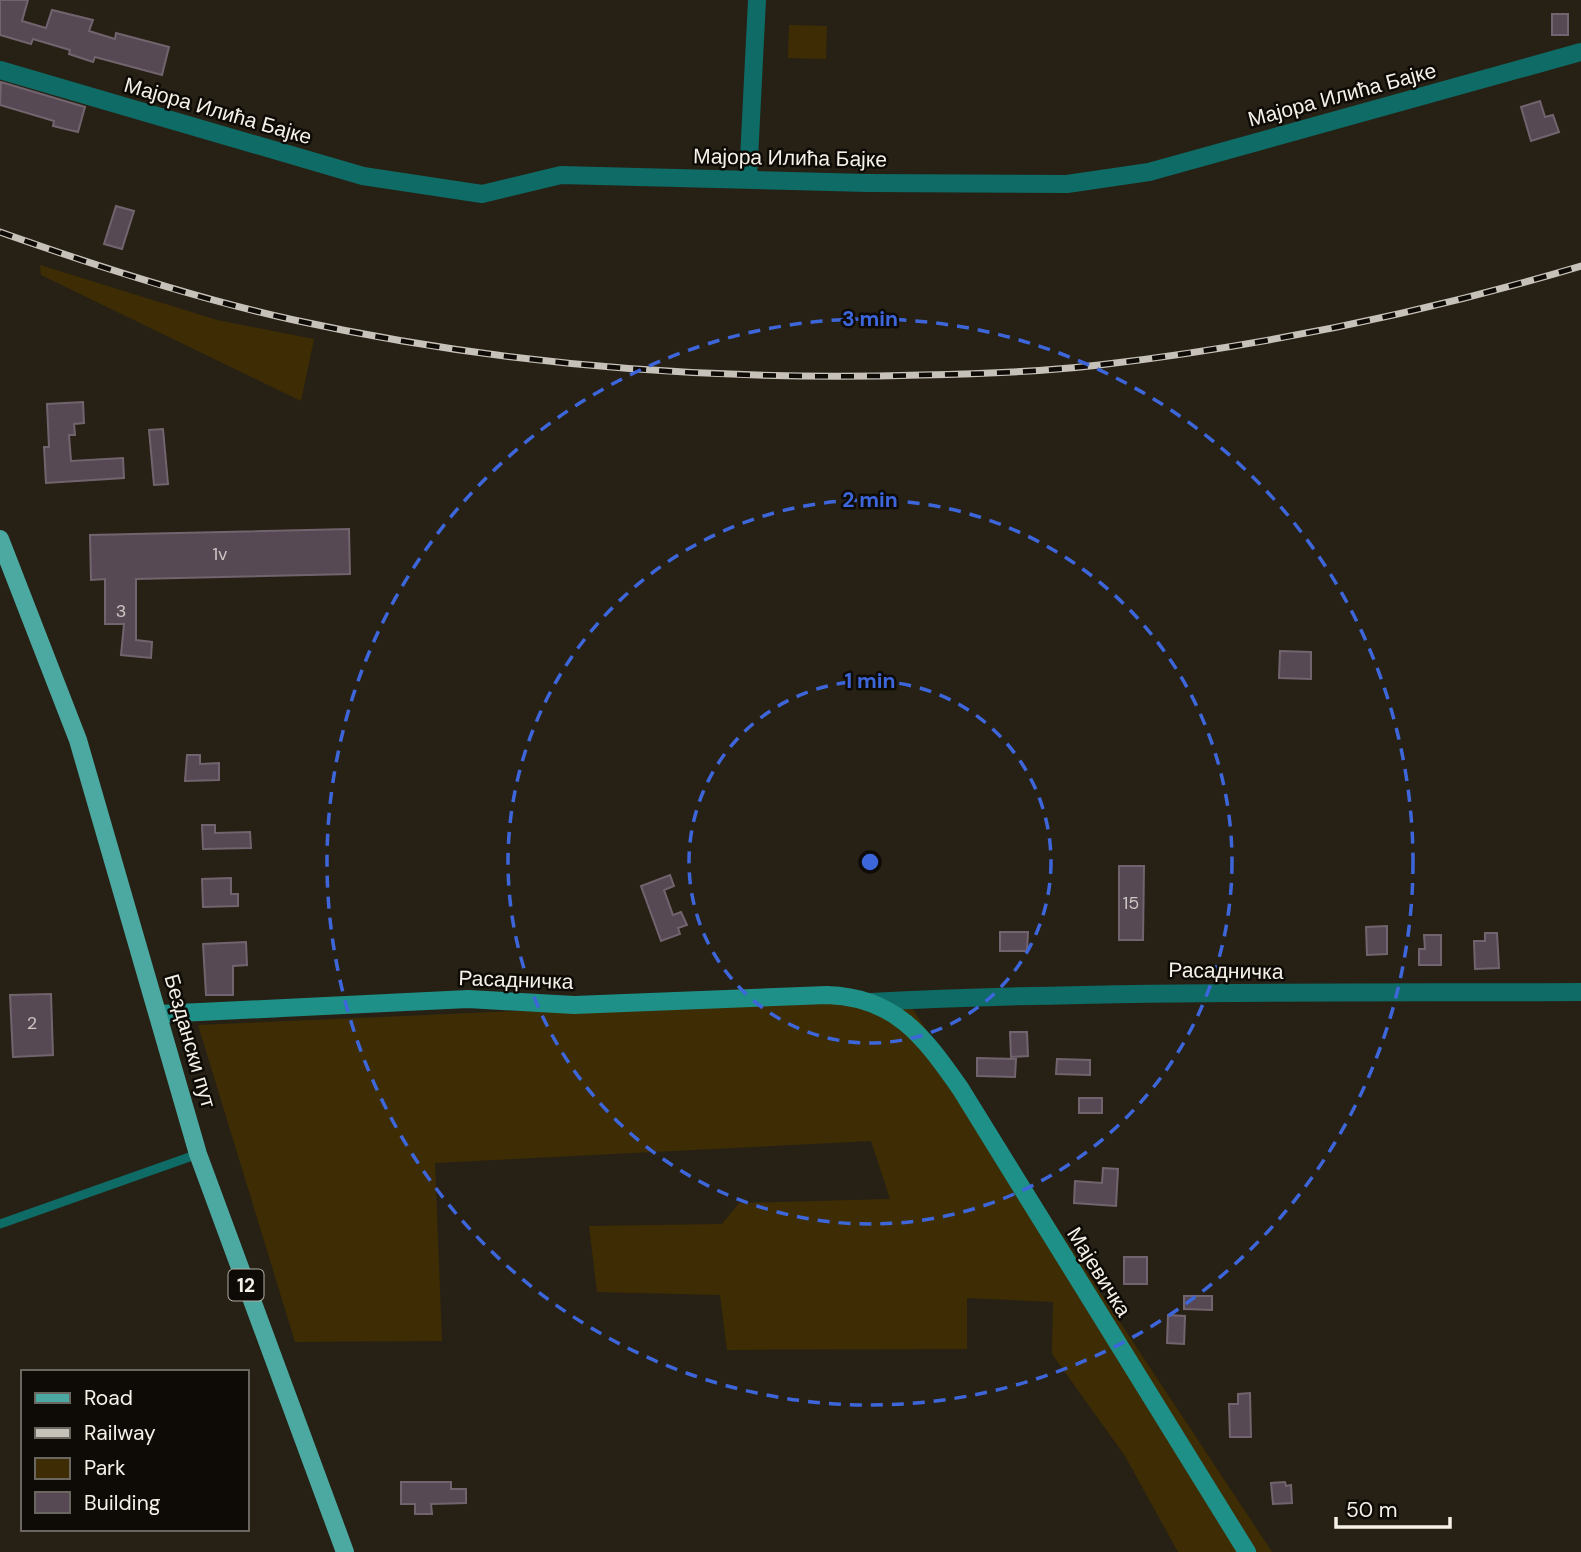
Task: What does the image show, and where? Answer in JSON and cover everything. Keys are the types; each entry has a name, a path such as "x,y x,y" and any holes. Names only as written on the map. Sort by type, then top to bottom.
{"main road":[{"name":"Бездански пут","path":"0,539 78,740 198,1154 345,1552"},
{"name":"12","path":"337,1530 337,1552"}],"street":[{"path":"748,179 757,0"},
{"name":"Мајора Илића Бајке","path":"0,71 363,176 482,194 561,175 1067,184 1113,179 1149,172 1581,52"},
{"name":"Расадничка","path":"870,1002 1175,992 1278,995 1581,992"},
{"name":"Расадничка","path":"159,1014 468,999 574,1005 827,995 848,996 870,1002 894,1013 905,1022"},
{"name":"Мајевичка","path":"905,1022 930,1046 960,1088 1247,1552"}],"lane":[{"path":"0,1224 198,1154"}],"green space":[{"path":"789,25 827,26 826,59 788,58"},
{"path":"40,265 217,320 314,339 301,401 41,275"},
{"path":"838,997 908,1002 1272,1552 1178,1552 1125,1456 1052,1354 1053,1302 967,1298 967,1349 727,1350 720,1295 597,1292 589,1226 722,1224 739,1203 890,1199 871,1141 435,1163 442,1341 295,1342 198,1025"}],"building":[{"path":"0,0 28,0 22,21 46,28 52,10 93,20 89,31 115,39 116,33 169,47 162,75 95,57 93,62 69,54 70,50 33,39 31,44 0,35"},
{"path":"1552,14 1568,14 1568,35 1552,35"},
{"path":"1,82 85,107 78,132 53,126 54,121 0,105"},
{"path":"1540,101 1545,117 1553,115 1559,132 1531,141 1521,107"},
{"path":"116,206 134,211 122,249 104,244"},
{"path":"83,402 84,423 74,424 75,435 69,435 71,461 123,458 124,478 46,483 44,447 49,447 47,404"},
{"path":"163,429 168,484 154,485 149,430"},
{"path":"349,529 350,574 136,579 136,640 152,642 151,658 121,655 124,624 105,624 105,579 91,580 90,535"},
{"path":"1280,651 1311,652 1311,679 1279,678"},
{"path":"187,755 200,755 200,764 219,763 219,780 185,781"},
{"path":"202,825 215,825 215,833 250,832 251,848 203,849"},
{"path":"1119,866 1144,866 1143,940 1119,940"},
{"path":"670,875 674,886 664,890 673,915 681,912 687,925 678,928 680,934 661,941 641,886"},
{"path":"231,878 231,894 238,894 238,906 203,907 202,879"},
{"path":"1387,926 1387,954 1367,955 1366,927"},
{"path":"1000,932 1028,932 1027,951 1000,951"},
{"path":"1485,933 1497,933 1499,968 1475,969 1474,941 1485,941"},
{"path":"1424,935 1441,935 1441,965 1419,965 1419,949 1425,949"},
{"path":"246,942 247,965 233,966 233,995 206,995 203,944"},
{"path":"51,994 53,1055 13,1057 10,995"},
{"path":"1010,1032 1027,1032 1028,1056 1011,1057"},
{"path":"977,1058 1016,1059 1015,1077 977,1076"},
{"path":"1057,1059 1090,1060 1090,1075 1056,1074"},
{"path":"1079,1098 1102,1098 1102,1113 1079,1113"},
{"path":"1103,1168 1118,1169 1116,1206 1074,1203 1075,1181 1102,1183"},
{"path":"1124,1257 1147,1257 1147,1284 1124,1284"},
{"path":"1184,1296 1212,1296 1212,1310 1184,1309"},
{"path":"1168,1315 1185,1316 1184,1344 1167,1343"},
{"path":"1250,1393 1251,1437 1230,1437 1229,1404 1238,1404 1238,1394"},
{"path":"401,1482 451,1482 451,1489 466,1489 466,1503 431,1504 432,1514 415,1514 415,1504 401,1504"},
{"path":"1285,1482 1286,1486 1291,1485 1292,1503 1273,1504 1271,1483"}],"railway":[{"path":"0,232 182,291 294,320 371,336 528,359 606,367 763,375 943,375 1010,372 1160,357 1342,326 1462,299 1581,266"}]}
